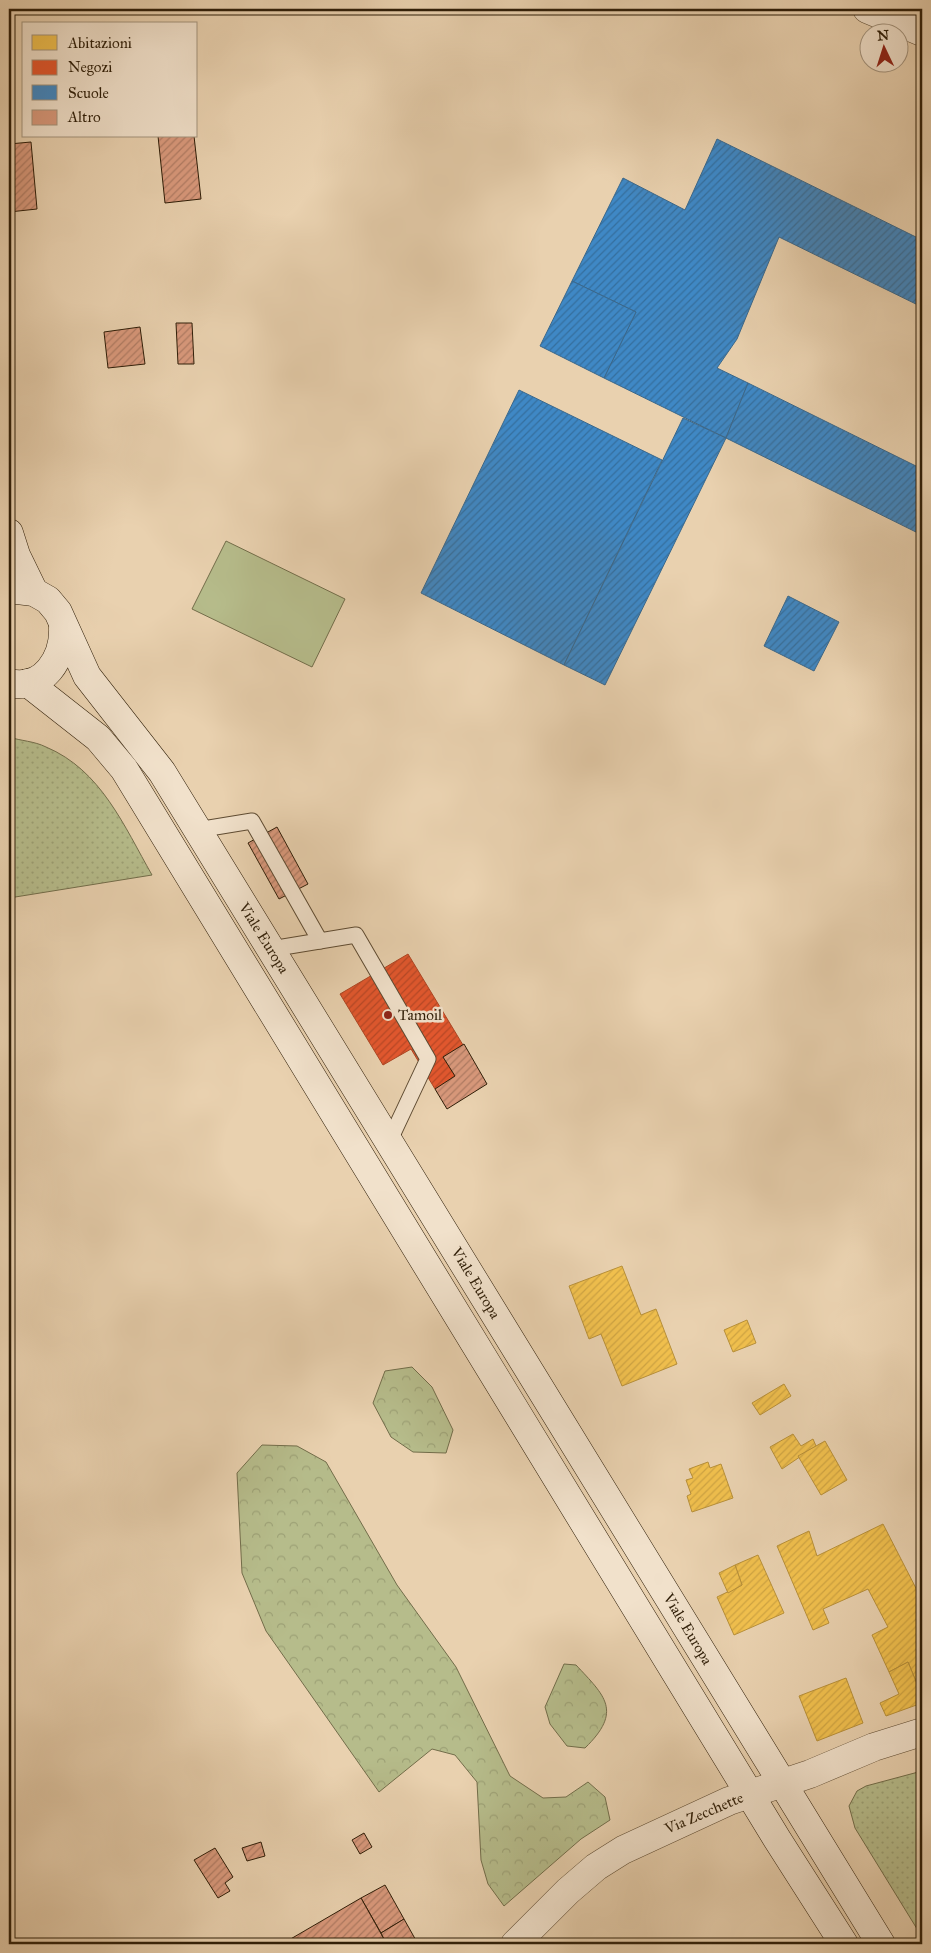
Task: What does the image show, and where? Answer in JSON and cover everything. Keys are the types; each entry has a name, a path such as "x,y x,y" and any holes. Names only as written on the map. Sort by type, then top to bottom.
{"main road":[{"path":"867,9 922,32"},
{"name":"Viale Europa","path":"9,533 16,555 21,590 48,600 58,612 63,628 87,676 162,772 881,1944"},
{"name":"Viale Europa","path":"19,683 41,677 52,668 60,656 64,642 63,628"},
{"name":"Viale Europa","path":"19,683 98,738 124,769 844,1944"},
{"name":"Via Zecchette","path":"515,1944 568,1891 596,1867 623,1850 750,1793 810,1774 874,1747 922,1732"}],"lane":[{"path":"198,830 252,821 320,941"},
{"path":"271,949 356,935 428,1059 389,1142"}],"green space":[{"path":"226,541 345,599 312,667 192,609"},
{"path":"9,737 37,743 46,747 65,757 82,770 109,801 121,819 152,875 9,898"},
{"path":"412,1367 432,1387 453,1430 446,1453 413,1452 391,1437 373,1403 385,1371"},
{"path":"262,1445 297,1446 326,1462 397,1585 456,1667 510,1776 543,1798 566,1797 588,1782 605,1797 610,1820 581,1839 504,1906 488,1884 481,1860 477,1782 455,1755 432,1749 379,1792 266,1631 242,1573 237,1473"},
{"path":"564,1664 576,1665 602,1695 606,1704 604,1724 585,1748 567,1746 550,1724 545,1707"},
{"path":"922,1771 922,1937 855,1828 849,1806 857,1791 866,1786"}],"building: Abitazioni":[{"path":"622,1266 641,1315 656,1309 677,1364 622,1386 601,1334 589,1339 569,1286"},
{"path":"747,1320 756,1343 733,1352 724,1330"},
{"path":"784,1384 791,1396 760,1415 752,1403"},
{"path":"793,1434 801,1446 813,1439 816,1446 782,1469 770,1447"},
{"path":"825,1441 847,1480 821,1495 798,1456"},
{"path":"708,1462 710,1468 721,1464 733,1498 692,1512 687,1496 691,1494 686,1480 693,1478 689,1469"},
{"path":"883,1524 922,1600 922,1696 908,1662 889,1672 872,1635 888,1627 868,1589 823,1609 829,1623 813,1630 777,1546 809,1531 817,1556"},
{"path":"758,1555 784,1613 734,1635 717,1597 742,1585 735,1565"},
{"path":"735,1565 742,1585 728,1593 719,1573"},
{"path":"908,1662 922,1696 922,1703 886,1716 880,1703 899,1694 889,1672"},
{"path":"846,1678 863,1723 817,1741 799,1696"}],"building: Negozi":[{"path":"408,954 463,1045 443,1057 455,1076 435,1089 411,1049 383,1065 340,994"}],"building: Scuole":[{"path":"717,139 922,240 922,307 779,237 737,339 717,368 748,383 726,438 604,378 636,312 572,281 623,178 685,210"},
{"path":"572,281 636,312 604,378 540,346"},
{"path":"748,383 922,469 922,535 726,438"},
{"path":"519,390 662,460 564,665 421,593"},
{"path":"683,418 726,438 605,685 564,665"},
{"path":"788,596 839,622 814,671 764,646"}],"building: Altro":[{"path":"158,138 194,138 201,199 165,203"},
{"path":"31,142 37,209 9,212 9,144"},
{"path":"176,323 192,323 194,364 178,364"},
{"path":"140,327 145,364 108,368 104,332"},
{"path":"277,827 308,884 279,899 248,843"},
{"path":"464,1044 487,1084 447,1109 435,1089 455,1076 443,1057"},
{"path":"364,1833 372,1847 360,1854 352,1840"},
{"path":"261,1842 265,1856 247,1861 242,1848"},
{"path":"215,1848 233,1877 225,1883 230,1891 218,1898 194,1860"},
{"path":"385,1885 404,1919 381,1933 361,1898"},
{"path":"361,1898 384,1939 375,1944 282,1944"},
{"path":"404,1919 418,1944 382,1944 380,1941 384,1939 381,1933"}],"place":[{"name":"Tamoil","path":"388,1015"}]}
